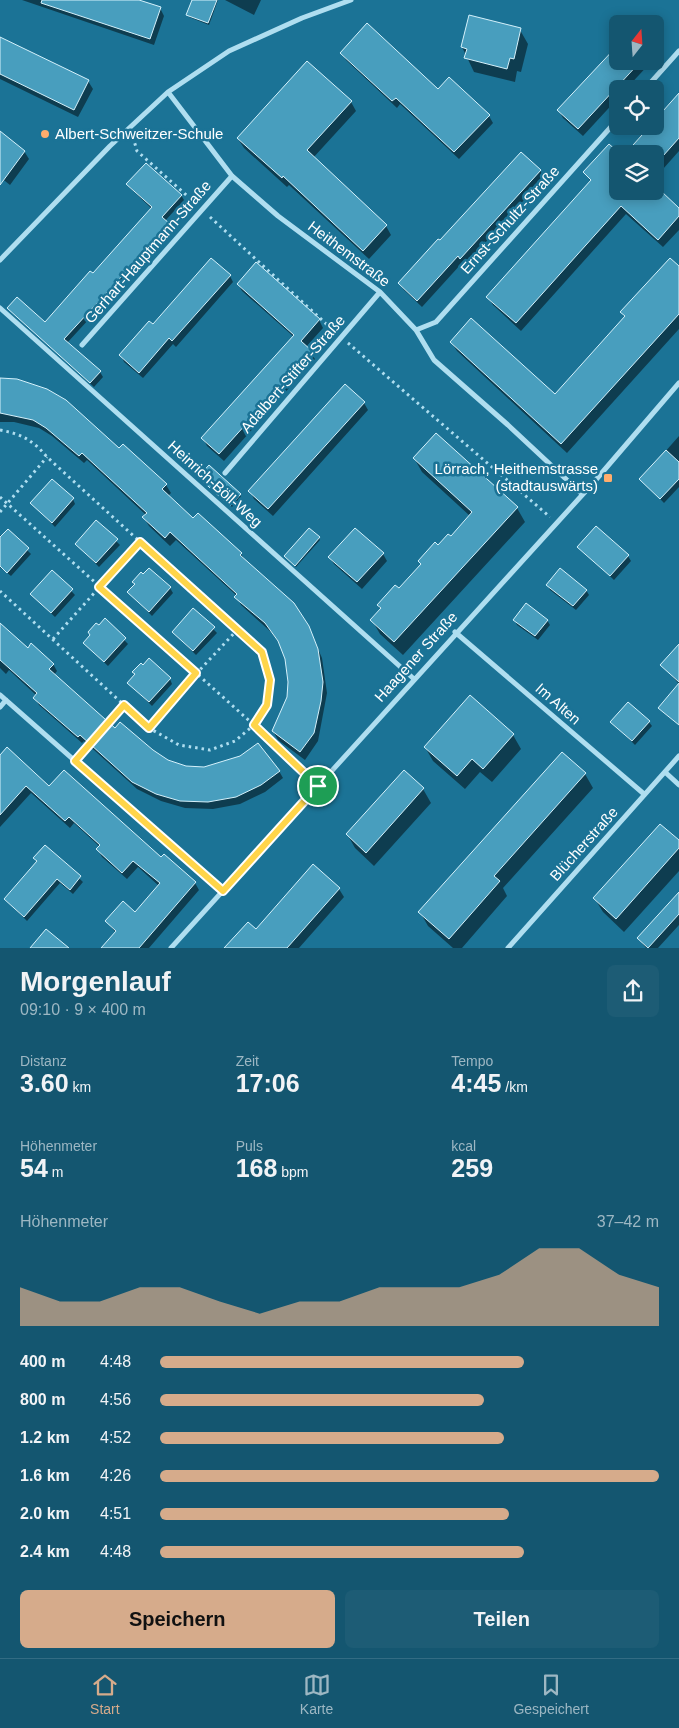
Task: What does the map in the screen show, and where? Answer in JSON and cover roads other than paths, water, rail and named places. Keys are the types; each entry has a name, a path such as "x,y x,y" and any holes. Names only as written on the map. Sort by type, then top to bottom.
{"street":[{"path":"0,260 110,146 168,92 228,51 302,18 351,0"},
{"path":"653,80 679,51"},
{"name":"Heithemstraße","path":"168,92 232,176 278,216 380,292 416,330 434,360 582,494"},
{"name":"Ernst-Schultz-Straße","path":"416,330 436,322 609,129"},
{"name":"Gerhart-Hauptmann-Straße","path":"82,345 232,176"},
{"name":"Adalbert-Stifter-Straße","path":"225,473 380,292"},
{"name":"Heinrich-Böll-Weg","path":"0,308 414,678"},
{"name":"Haagener Straße","path":"171,948 455,632 582,494 679,383"},
{"name":"Im Alten","path":"455,632 644,794"},
{"path":"0,695 223,891"},
{"path":"0,707 6,700"},
{"name":"Blücherstraße","path":"508,948 679,756"},
{"path":"665,772 679,785"}],"place":[{"name":"Albert-Schweitzer-Schule","path":"45,134"},
{"name":"Lörrach, Heithemstrasse (stadtauswärts)","path":"608,478"}]}
